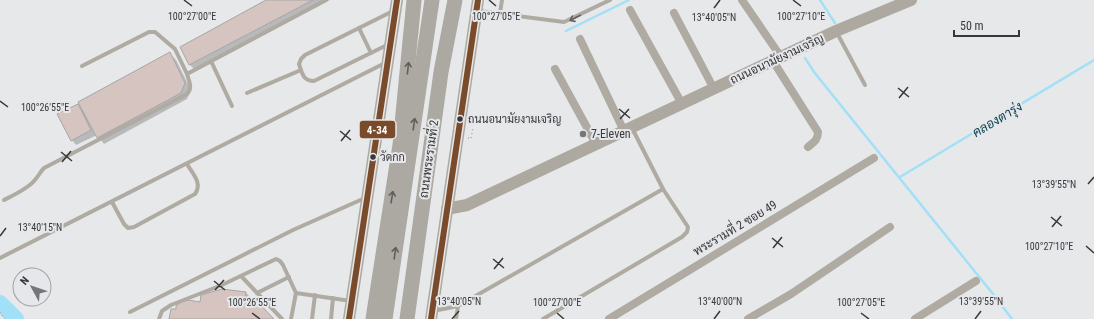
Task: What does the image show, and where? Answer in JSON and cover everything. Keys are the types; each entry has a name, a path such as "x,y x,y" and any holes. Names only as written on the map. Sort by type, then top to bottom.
{"highway":[{"path":"373,319 400,144 414,0"},
{"path":"385,319 432,0"},
{"path":"403,319 450,0"},
{"name":"ถนนพระรามที่ 2","path":"407,319 441,72 455,0"},
{"path":"381,319 390,284"},
{"path":"407,319 408,286"}],"main road":[{"name":"ถนนอนามัยงามเจริญ","path":"447,209 467,205 836,31 907,1"},
{"path":"349,319 396,5"},
{"name":"ถนนพระรามที่ 2","path":"431,315 478,5"}],"street":[{"path":"742,0 818,132 818,137 815,142 808,147"},
{"path":"630,10 682,104"},
{"path":"674,12 714,89"},
{"path":"580,39 628,129"},
{"path":"555,69 596,144"},
{"name":"พระรามที่ 2 ซอย 49","path":"609,319 874,158"},
{"path":"748,319 791,294 890,227"},
{"path":"915,319 976,281"}],"lane":[{"path":"187,74 326,0"},
{"path":"500,13 502,0"},
{"path":"478,5 500,13 564,22 610,0"},
{"path":"389,44 314,81 309,81 303,78 299,64 305,55 359,28 396,5"},
{"path":"359,28 371,53"},
{"path":"836,31 865,85"},
{"path":"4,200 28,186 44,168 187,94 191,87 187,74 175,49 155,32 149,32 82,66"},
{"path":"211,61 232,106"},
{"path":"0,258 387,62"},
{"path":"246,93 301,70"},
{"path":"543,319 682,237 687,232 688,227 663,189 628,129"},
{"path":"112,202 124,224 128,228 134,227 196,194 199,189 199,184 187,164"},
{"path":"431,315 458,306 663,189"},
{"path":"130,312 293,230 367,198"},
{"path":"159,319 162,311 170,304 222,285 276,259 283,265 296,293 291,319"},
{"path":"241,276 282,319"},
{"path":"257,293 289,277"},
{"path":"296,293 352,301"},
{"path":"312,319 315,296"},
{"path":"331,319 333,298"},
{"path":"456,319 458,306"}],"path":[{"path":"471,138 473,128"},
{"path":"0,312 5,319"}],"building":[{"path":"266,0 313,0 189,65 180,47"},
{"path":"170,52 185,83 181,93 97,138 78,102"},
{"path":"78,104 91,130 71,141 57,114"},
{"path":"222,289 246,292 245,299 255,299 274,319 169,319 171,309 176,309 176,306 181,302 188,300 200,302 201,295"}],"waterway":[{"path":"566,31 629,0"},
{"path":"820,0 835,23"},
{"path":"805,58 814,72 1012,319"},
{"name":"คลองตารุ่ง","path":"900,177 1094,60"},
{"path":"0,303 16,319"}],"transit line":[{"name":"4-34","path":"349,319 397,0"},
{"name":"4-34","path":"431,319 478,0"}],"place":[{"name":"ถนนอนามัยงามเจริญ","path":"460,119"},
{"name":"7-Eleven","path":"583,134"},
{"name":"วัดกก","path":"373,157"}]}
